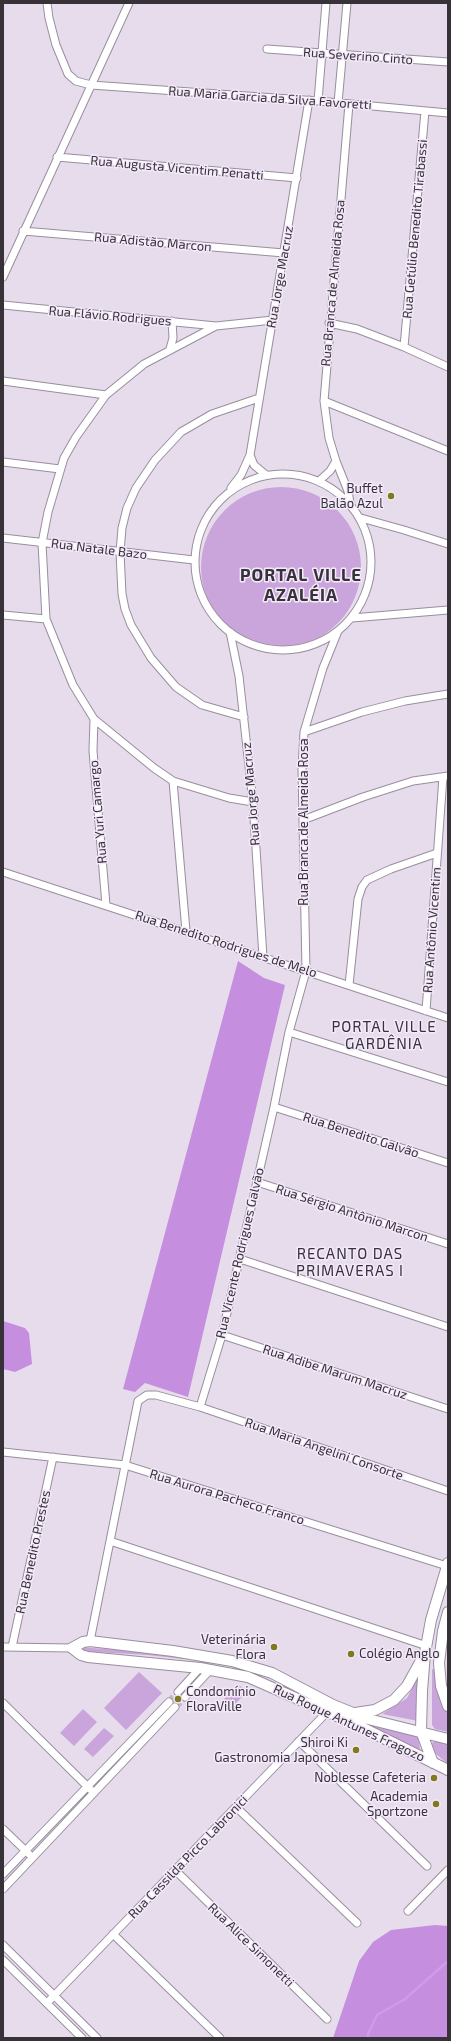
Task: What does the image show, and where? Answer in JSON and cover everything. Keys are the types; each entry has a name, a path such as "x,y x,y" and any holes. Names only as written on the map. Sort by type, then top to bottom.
{"street":[{"name":"Rua Maria Garcia da Silva Favoretti","path":"47,3 56,45 68,74 76,81 91,85 309,100 448,113"},
{"path":"3,277 129,3"},
{"path":"318,101 326,3"},
{"path":"338,103 347,3"},
{"name":"Rua Severino Cinto","path":"267,49 448,62"},
{"name":"Rua Jorge Macruz","path":"309,100 250,454 241,475 229,492 211,511 202,528 199,534 194,560 197,581 204,600 215,618 230,632 250,643 271,649 293,650 314,645"},
{"name":"Rua Branca de Almeida Rosa","path":"349,104 329,323 324,401 329,438 336,461 348,490 350,503"},
{"name":"Rua Getúlio Benedito Tirabassi","path":"404,347 425,111"},
{"name":"Rua Augusta Vicentim Penatti","path":"57,157 296,178"},
{"name":"Rua Adistão Marcon","path":"23,231 284,253"},
{"name":"Rua Flávio Rodrigues","path":"3,305 216,326"},
{"path":"253,802 229,798 173,781 154,768 94,718 73,685 46,618 42,543 48,512 60,469 76,437 106,395 144,364 216,326 273,320"},
{"path":"170,349 173,338 172,321"},
{"path":"329,323 357,329 404,347 448,367"},
{"path":"3,381 106,395"},
{"path":"244,716 202,705 176,687 151,658 131,625 125,609 122,594 120,552 122,528 127,508 136,488 155,460 180,432 212,414 259,398"},
{"path":"324,401 448,451"},
{"path":"250,454 254,465 266,475"},
{"path":"319,481 330,471 336,461"},
{"path":"3,462 60,469"},
{"name":"Rua Jorge Macruz","path":"229,492 246,481 266,475 293,474 319,481"},
{"name":"Rua Branca de Almeida Rosa","path":"314,645 338,631 352,618 360,607 369,584 372,559 368,535 361,518 350,503 336,490 319,481"},
{"path":"361,518 448,544"},
{"name":"Rua Natale Bazo","path":"3,538 194,560"},
{"path":"352,618 448,610"},
{"path":"3,615 46,618"},
{"name":"Rua Branca de Almeida Rosa","path":"306,971 302,769 304,732 324,668 338,631"},
{"name":"Rua Jorge Macruz","path":"230,632 244,716 253,802 263,957"},
{"path":"304,732 362,712 405,701 448,694"},
{"name":"Rua Yuri Camargo","path":"94,718 93,751 106,905"},
{"path":"303,820 363,797 413,781 445,776"},
{"name":"Rua Antônio Vicentim","path":"426,1011 437,853 445,776"},
{"path":"173,781 186,931"},
{"path":"349,985 358,899 362,887 367,880 391,869 437,853"},
{"name":"Rua Benedito Rodrigues de Melo","path":"3,872 448,1018"},
{"name":"Rua Vicente Rodrigues Galvão","path":"200,1407 222,1335 274,1107 289,1032 306,971"},
{"path":"289,1032 448,1082"},
{"name":"Rua Benedito Galvão","path":"274,1107 448,1163"},
{"name":"Rua Sérgio Antônio Marcon","path":"257,1182 448,1244"},
{"path":"240,1259 448,1327"},
{"name":"Rua Adibe Marum Macruz","path":"222,1335 448,1409"},
{"path":"90,1641 125,1465 140,1399 148,1395 156,1395 200,1407"},
{"name":"Rua Maria Angelini Consorte","path":"200,1407 448,1491"},
{"name":"Rua Aurora Pacheco Franco","path":"3,1452 125,1465 448,1564"},
{"name":"Rua Benedito Prestes","path":"12,1647 54,1457"},
{"path":"110,1541 426,1650"},
{"path":"433,1763 421,1731 422,1691 431,1620 448,1564"},
{"path":"448,1612 443,1631 438,1664 442,1686 448,1706"},
{"name":"Rua Roque Antunes Fragozo","path":"3,1647 72,1648 83,1642 90,1641 195,1654 220,1660 232,1661 272,1674 330,1708 448,1770"},
{"path":"72,1648 81,1655 88,1657 205,1667"},
{"path":"354,1713 375,1710 393,1701 407,1686 426,1650"},
{"name":"Rua Roque Antunes Fragozo","path":"195,1654 205,1667 248,1677 330,1708 354,1713 378,1722 421,1731 448,1739"},
{"name":"Rua Roque Antunes Fragozo","path":"205,1667 220,1660"},
{"path":"205,1667 186,1696 179,1691 205,1667"},
{"path":"3,1874 169,1702"},
{"path":"3,1703 95,1793"},
{"path":"3,1889 34,1858 175,1707"},
{"name":"Rua Cassilda Picco Labronici","path":"47,2003 330,1708"},
{"path":"152,1720 158,1725"},
{"path":"299,1741 427,1866"},
{"path":"236,1807 357,1923"},
{"path":"3,1828 34,1858"},
{"name":"Rua Alice Simonetti","path":"175,1870 328,2019"},
{"path":"408,1911 448,1870"},
{"path":"113,1934 220,2038"},
{"path":"3,1945 97,2038"},
{"path":"3,1960 82,2038"}],"shaded area":[{"path":"289,487 304,490 319,496 338,510 348,522 355,536 360,551 360,583 355,598 348,612 338,624 326,634 304,644 289,647 273,647 258,644 236,634 224,624 214,612 202,583 201,559 204,544 214,522 224,510 236,500 265,488"},
{"path":"238,961 264,978 285,985 188,1397 145,1383 135,1392 123,1389"},
{"path":"3,1321 25,1328 29,1333 32,1364 15,1372 3,1369"},
{"path":"78,1647 148,1652 184,1657 184,1659 147,1655 78,1651"},
{"path":"432,1669 435,1670 441,1698 448,1712 448,1732 435,1729 432,1725"},
{"path":"139,1672 162,1693 126,1730 104,1708"},
{"path":"417,1679 419,1679 418,1721 382,1714 407,1698"},
{"path":"239,1685 247,1692 230,1709 222,1701"},
{"path":"83,1709 97,1722 74,1746 60,1733"},
{"path":"342,1713 418,1736 420,1749 418,1750"},
{"path":"104,1728 114,1736 93,1757 84,1749"},
{"path":"435,1741 448,1744 448,1764 436,1754 432,1747 432,1743"},
{"path":"435,1925 448,1926 448,2038 333,2038 359,1961 373,1942 391,1930"}],"waterway":[{"path":"368,2038 368,2034 377,2015 405,1999 448,1961"}],"tunnel":[{"path":"169,1702 178,1692"},
{"path":"175,1707 185,1697"}],"place":[{"name":"Buffet Balão Azul","path":"391,496"},
{"name":"Veterinária Flora","path":"274,1647"},
{"name":"Colégio Anglo","path":"351,1654"},
{"name":"Condomínio FloraVille","path":"178,1699"},
{"name":"Shiroi Ki Gastronomia Japonesa","path":"356,1750"},
{"name":"Noblesse Cafeteria","path":"434,1778"},
{"name":"Academia Sportzone","path":"436,1804"}],"district":[{"name":"PORTAL VILLE AZALÉIA","path":"301,585"},
{"name":"PORTAL VILLE GARDÊNIA","path":"384,1036"},
{"name":"RECANTO DAS PRIMAVERAS I","path":"350,1262"}]}
